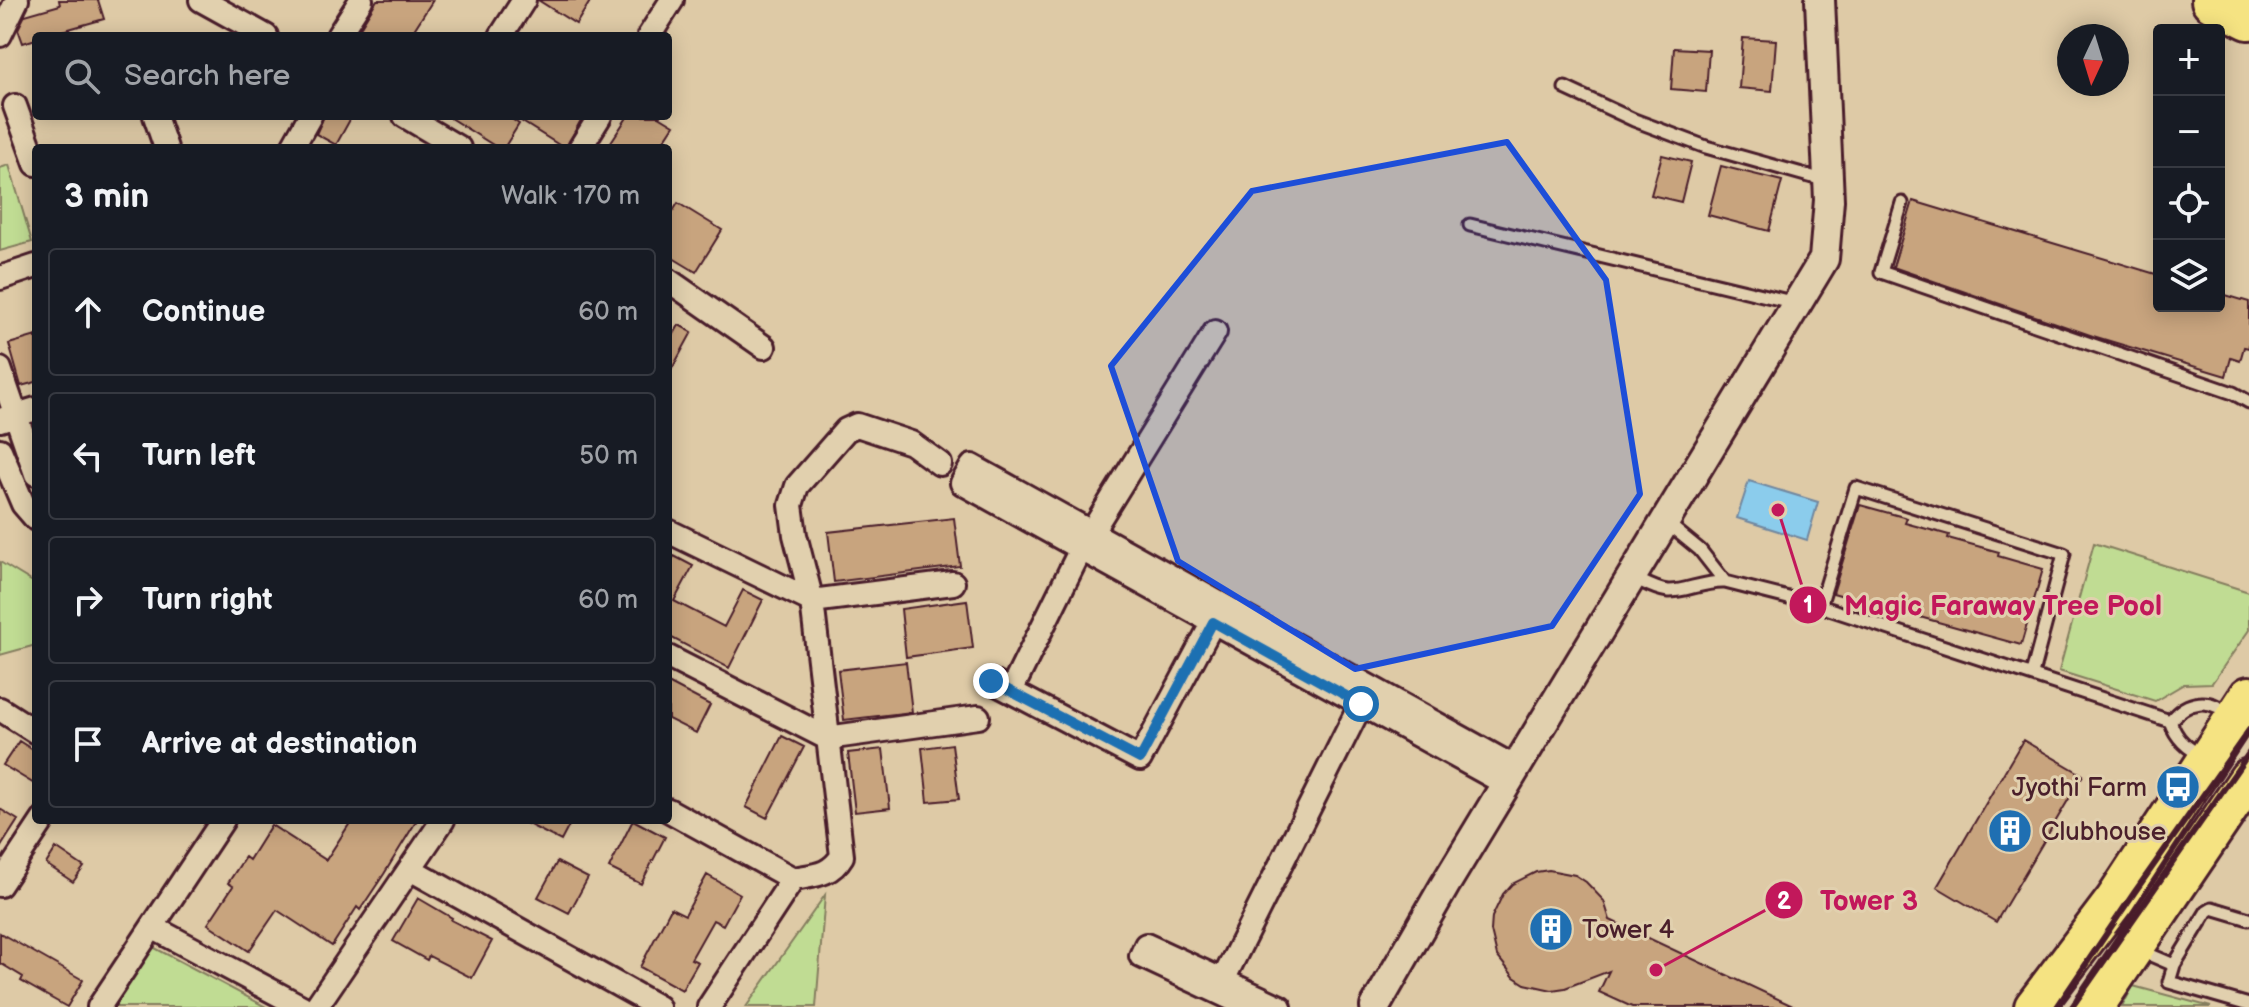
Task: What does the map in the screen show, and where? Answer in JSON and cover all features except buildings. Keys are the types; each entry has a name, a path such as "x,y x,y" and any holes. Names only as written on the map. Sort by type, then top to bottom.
{"highway":[{"path":"2213,0 2249,18"},
{"path":"2034,1007 2115,900 2226,730"},
{"path":"2094,1007 2249,778"}],"street":[{"path":"0,35 17,0"},
{"path":"201,0 259,32"},
{"path":"341,32 361,0"},
{"path":"504,32 524,0"},
{"path":"652,32 672,0"},
{"path":"1375,1007 1824,259 1828,181 1820,0"},
{"path":"15,106 32,153"},
{"path":"156,120 165,144"},
{"path":"294,144 308,120"},
{"path":"412,120 452,144"},
{"path":"437,135 446,120"},
{"path":"582,144 598,120"},
{"path":"0,278 32,267"},
{"path":"672,283 764,347"},
{"path":"1215,332 1001,686 1140,759 1217,613"},
{"path":"0,369 32,462"},
{"path":"672,812 793,879 835,868 842,856 812,601 795,535 791,505 797,486 846,430 857,425 911,443 940,464"},
{"path":"0,450 23,504 32,514"},
{"path":"1087,541 972,466 962,483 1087,541 1511,776"},
{"path":"672,533 812,601 953,583"},
{"path":"672,659 827,738 978,717"},
{"path":"1222,991 1365,695"},
{"path":"0,709 32,729"},
{"path":"2226,730 2249,765"},
{"path":"2,878 40,824"},
{"path":"99,1007 220,824"},
{"path":"316,1007 440,824"},
{"path":"410,869 658,1007"},
{"path":"709,1007 793,879"},
{"path":"152,927 302,1007"},
{"path":"1222,991 1250,1007"},
{"path":"1222,991 1280,1007"}],"lane":[{"path":"1565,88 1634,120 1706,147 1828,181"},
{"path":"1902,203 1881,272 2233,393 2249,402"},
{"path":"1470,225 1797,303"},
{"path":"1820,606 1856,488 2064,554 2032,674"},
{"path":"1665,522 1700,550 1725,582"},
{"path":"1631,577 1666,591 1678,591 1709,581 1725,582 1820,606 2170,721"},
{"path":"2201,702 2219,707 2226,730 2185,746 2173,731 2170,721 2182,708 2201,702"},
{"path":"2249,919 2212,908 2207,911 2174,965 2169,982 2249,1005"},
{"path":"2134,948 2174,965"}],"highlighted area":[{"path":"1507,142 1606,280 1640,494 1552,626 1355,669 1178,561 1111,366 1252,191"}],"green space":[{"path":"9,165 32,242 0,251 0,168"},
{"path":"2094,543 2249,592 2249,630 2212,683 2184,684 2155,701 2059,671"},
{"path":"0,562 32,582 32,646 0,655"},
{"path":"825,895 816,1007 746,1007"},
{"path":"153,947 266,1007 112,1007"},
{"path":"2133,986 2211,1007 2122,1007"}],"water":[{"path":"1749,481 1818,502 1807,540 1737,518"}],"railway":[{"path":"2057,1007 2249,730"},
{"path":"2072,1007 2249,753"}],"place":[{"name":"Magic Faraway Tree Pool","path":"1778,510"},
{"name":"Jyothi Farm","path":"2178,787"},
{"name":"Clubhouse","path":"2010,831"},
{"name":"Tower 4","path":"1551,929"},
{"name":"Tower 3","path":"1656,970"}],"route":[{"path":"991,681 1140,759 1213,622 1361,704"}]}
